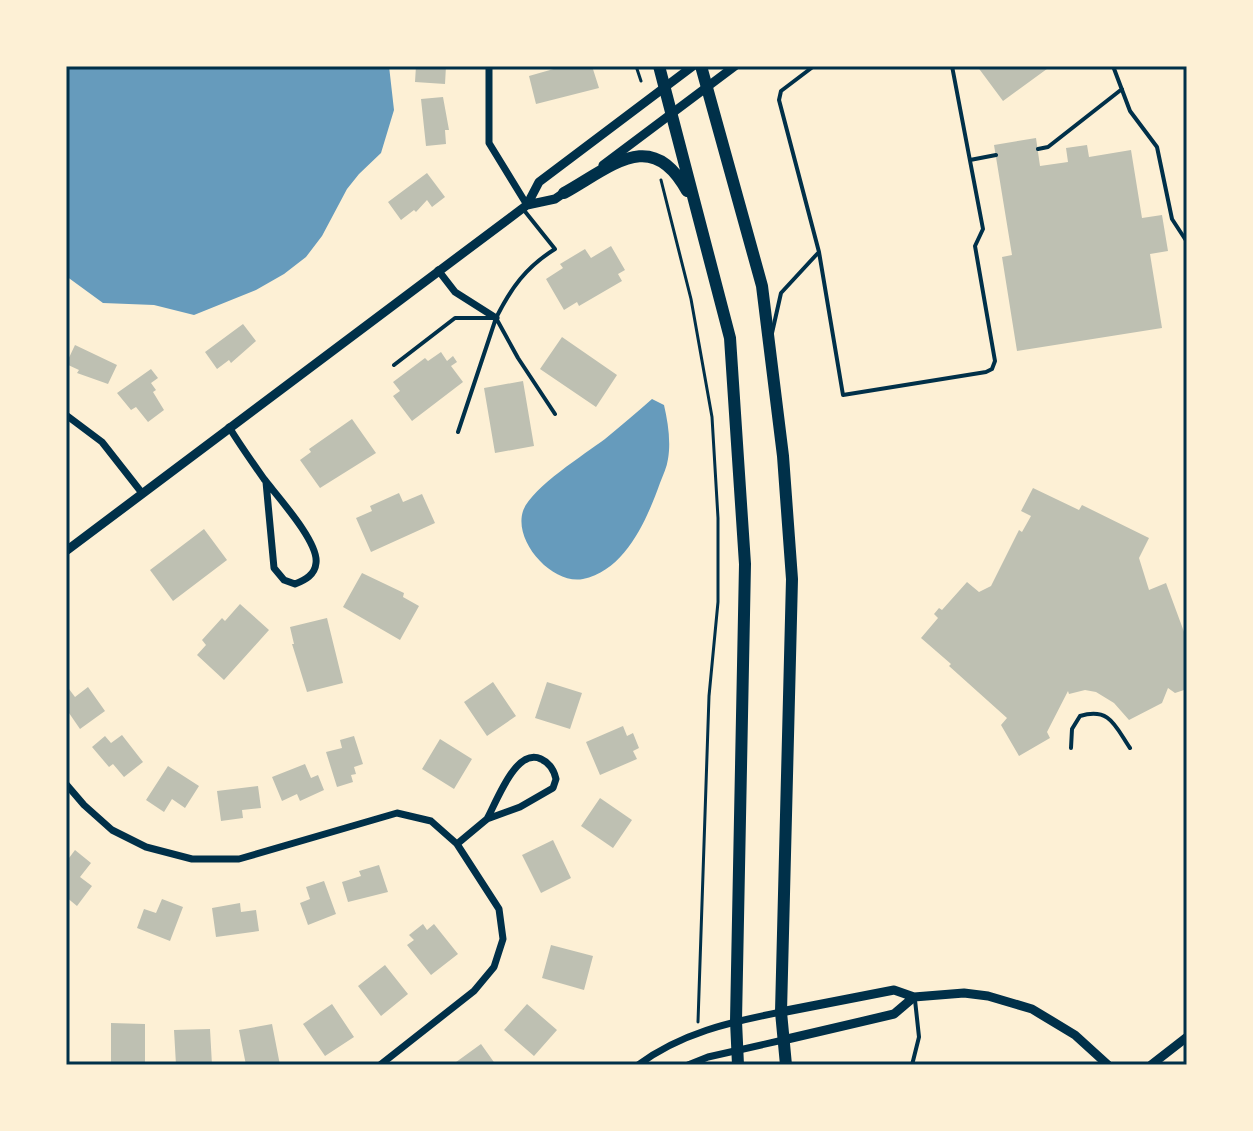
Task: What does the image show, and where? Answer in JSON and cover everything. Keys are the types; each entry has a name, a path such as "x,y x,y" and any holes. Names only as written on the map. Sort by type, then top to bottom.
{"highway":[{"path":"659,66 730,338 745,564 736,1021 738,1065"},
{"path":"701,66 762,286 783,456 792,579 781,1012 786,1065"},
{"path":"564,193 630,156 643,155 656,157 673,169 695,207"}],"street":[{"path":"489,66 489,143 524,206"},
{"path":"66,551 524,206 539,182 693,66"},
{"path":"524,206 555,199 735,66"},
{"path":"438,270 455,292 496,318"},
{"path":"66,415 102,442 142,493"},
{"path":"229,427 266,482 289,508 316,554 312,574 295,584 284,580 274,568 266,482"},
{"path":"457,844 487,819 520,807 553,788 556,779 549,764 540,758 529,757 520,762 487,819"},
{"path":"66,784 112,830 146,847 192,859 239,859 397,813 431,821 457,844 499,909 503,939 494,967 474,991 380,1065"},
{"path":"638,1065 655,1053 700,1032 736,1021 894,990 914,997 964,993 1032,1009 1075,1035 1108,1065"},
{"path":"688,1065 737,1050 894,1014 914,997"},
{"path":"1151,1065 1187,1037"}],"lane":[{"path":"814,66 781,91 779,100 819,252 843,395 986,372 992,369 995,361 975,246 983,229 952,66"},
{"path":"1113,66 1130,111 1157,147 1172,219 1187,242"},
{"path":"1038,149 1048,147 1122,89"},
{"path":"970,160 996,155"},
{"path":"458,432 496,318 511,288 539,259 555,249 524,206"},
{"path":"769,347 781,293 819,252"},
{"path":"394,365 455,318 496,318"},
{"path":"496,318 555,414"},
{"path":"1071,748 1072,729 1080,716 1093,712 1104,714 1111,720 1130,748"},
{"path":"912,1065 919,1037 914,997"}],"path":[{"path":"636,66 641,81"},
{"path":"657,173 665,186 691,299 712,417 718,518 718,602 709,696 700,1032"}],"water":[{"path":"66,66 389,66 394,110 381,153 347,189 322,236 306,257 284,274 256,290 194,315 154,305 103,303 66,276"},
{"path":"652,399 664,405 669,452 649,512 633,541 611,565 583,579 560,575 538,559 530,548 521,523 523,511 547,482"}],"building":[{"path":"416,66 446,66 445,84 415,82"},
{"path":"564,66 592,66 599,88 536,104 529,76"},
{"path":"977,66 1051,66 1003,101"},
{"path":"443,97 449,130 445,130 446,144 426,146 421,99"},
{"path":"1036,138 1040,166 1068,162 1066,148 1087,145 1089,157 1131,150 1142,218 1162,215 1168,251 1150,254 1162,328 1017,351 1002,257 1012,255 994,145"},
{"path":"427,173 445,197 432,207 427,200 416,212 414,210 401,220 388,202"},
{"path":"611,246 625,270 618,274 622,281 579,306 577,302 564,310 546,279 563,268 560,264 585,249 591,258"},
{"path":"243,324 256,341 231,363 229,360 217,369 205,352"},
{"path":"562,337 617,375 596,407 540,369"},
{"path":"75,345 117,365 108,384 77,373 79,370 66,364"},
{"path":"441,352 447,361 453,356 457,362 451,366 463,382 412,421 393,396 400,391 393,382 425,358 428,361"},
{"path":"151,369 158,378 151,383 156,390 153,392 164,410 148,422 136,407 131,410 117,393"},
{"path":"523,381 534,446 495,453 484,388"},
{"path":"352,419 376,453 320,488 300,460 311,452 309,449"},
{"path":"1033,488 1079,510 1082,505 1149,538 1139,558 1149,590 1166,583 1187,640 1187,689 1175,693 1168,688 1162,703 1129,720 1114,703 1096,692 1085,690 1069,694 1068,691 1047,732 1050,738 1019,756 1001,725 1007,718 921,638 938,618 934,614 939,608 942,610 967,582 979,592 991,586 1019,530 1022,532 1031,516 1021,511"},
{"path":"399,493 403,502 422,494 435,523 371,552 356,518 372,511 370,506"},
{"path":"204,529 227,560 173,601 150,570"},
{"path":"362,573 404,593 403,597 419,606 400,640 343,607"},
{"path":"240,604 269,630 224,680 197,655 206,645 202,640"},
{"path":"327,618 343,683 307,692 290,627"},
{"path":"493,682 516,716 487,736 464,702"},
{"path":"547,682 582,693 570,729 535,718"},
{"path":"88,687 105,711 80,729 69,713 66,716 66,691 69,689 75,697"},
{"path":"623,726 627,736 633,733 639,748 633,751 637,759 600,775 586,742"},
{"path":"122,735 143,762 124,777 113,764 109,767 92,747 105,736 111,743"},
{"path":"354,736 363,764 354,767 356,774 351,775 353,782 337,787 326,752 342,748 340,740"},
{"path":"440,739 472,759 454,789 422,769"},
{"path":"305,764 311,778 318,775 324,790 300,801 297,794 282,801 272,777"},
{"path":"168,766 199,786 185,808 172,799 164,812 146,800"},
{"path":"258,786 261,808 242,810 243,818 221,821 217,791"},
{"path":"600,798 632,820 613,848 581,826"},
{"path":"553,840 571,878 541,893 522,855"},
{"path":"75,850 91,863 80,877 92,886 77,906 66,897 66,862"},
{"path":"379,865 388,892 348,902 342,882 361,876 359,871"},
{"path":"324,881 336,914 308,925 300,903 310,899 306,887"},
{"path":"162,899 183,907 170,941 137,928 144,909 156,913"},
{"path":"240,903 241,912 256,910 259,931 216,937 212,908"},
{"path":"423,924 427,930 434,924 458,954 431,975 407,945 414,940 409,935"},
{"path":"551,945 593,956 584,990 542,978"},
{"path":"385,965 408,994 381,1016 358,986"},
{"path":"332,1004 354,1037 325,1056 303,1024"},
{"path":"527,1004 557,1030 534,1056 504,1030"},
{"path":"111,1023 145,1024 145,1065 111,1065"},
{"path":"272,1024 280,1065 246,1065 239,1030"},
{"path":"210,1029 212,1065 176,1065 174,1030"},
{"path":"481,1044 496,1065 452,1065"}]}
